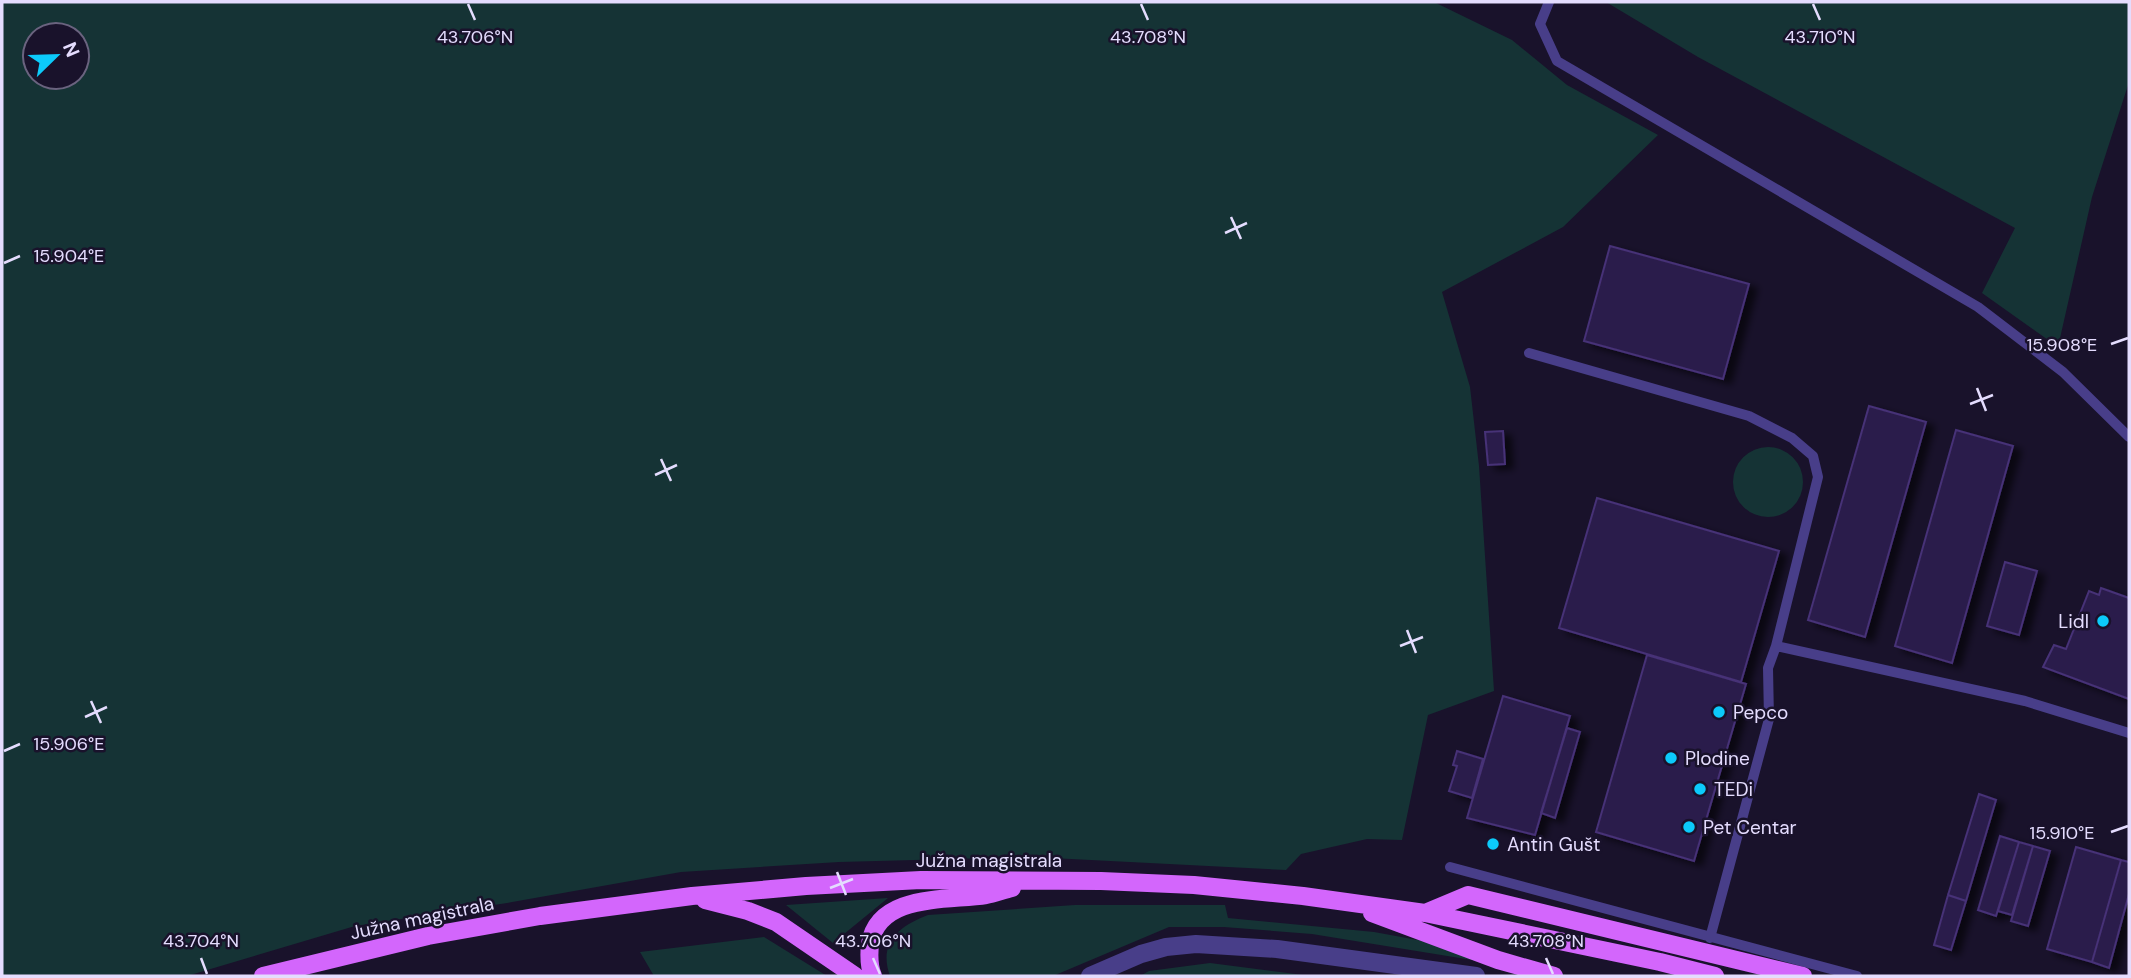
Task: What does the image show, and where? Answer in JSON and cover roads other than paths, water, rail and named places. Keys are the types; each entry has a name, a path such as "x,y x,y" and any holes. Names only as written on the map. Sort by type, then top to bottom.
{"main road":[{"name":"Južna magistrala","path":"263,976 428,936 540,916 692,896 921,880 1029,883 1101,881 1194,886 1318,898 1425,913 1715,976"},
{"path":"873,976 869,951 872,935 881,922 894,911 916,901 988,895 1029,883"},
{"path":"1425,913 1468,895 1803,976"},
{"path":"692,896 748,911 776,922 855,976"},
{"path":"1318,898 1360,909 1498,960 1554,976"}],"street":[{"path":"1090,976 1141,954 1166,947 1196,944 1278,949 1476,976"}],"lane":[{"path":"1549,2 1539,24 1557,61 1978,307 2063,372 2129,437"},
{"path":"1529,353 1749,416 1792,438 1813,457 1818,477 1776,646 1768,668 1769,719 1710,938"},
{"path":"1776,646 2025,701 2129,733"},
{"path":"1450,867 1857,976"}],"place":[{"name":"Lidl","path":"2103,621"},
{"name":"Pepco","path":"1719,712"},
{"name":"Plodine","path":"1671,758"},
{"name":"TEDi","path":"1700,789"},
{"name":"Pet Centar","path":"1689,827"},
{"name":"Antin Gušt","path":"1493,844"}]}
